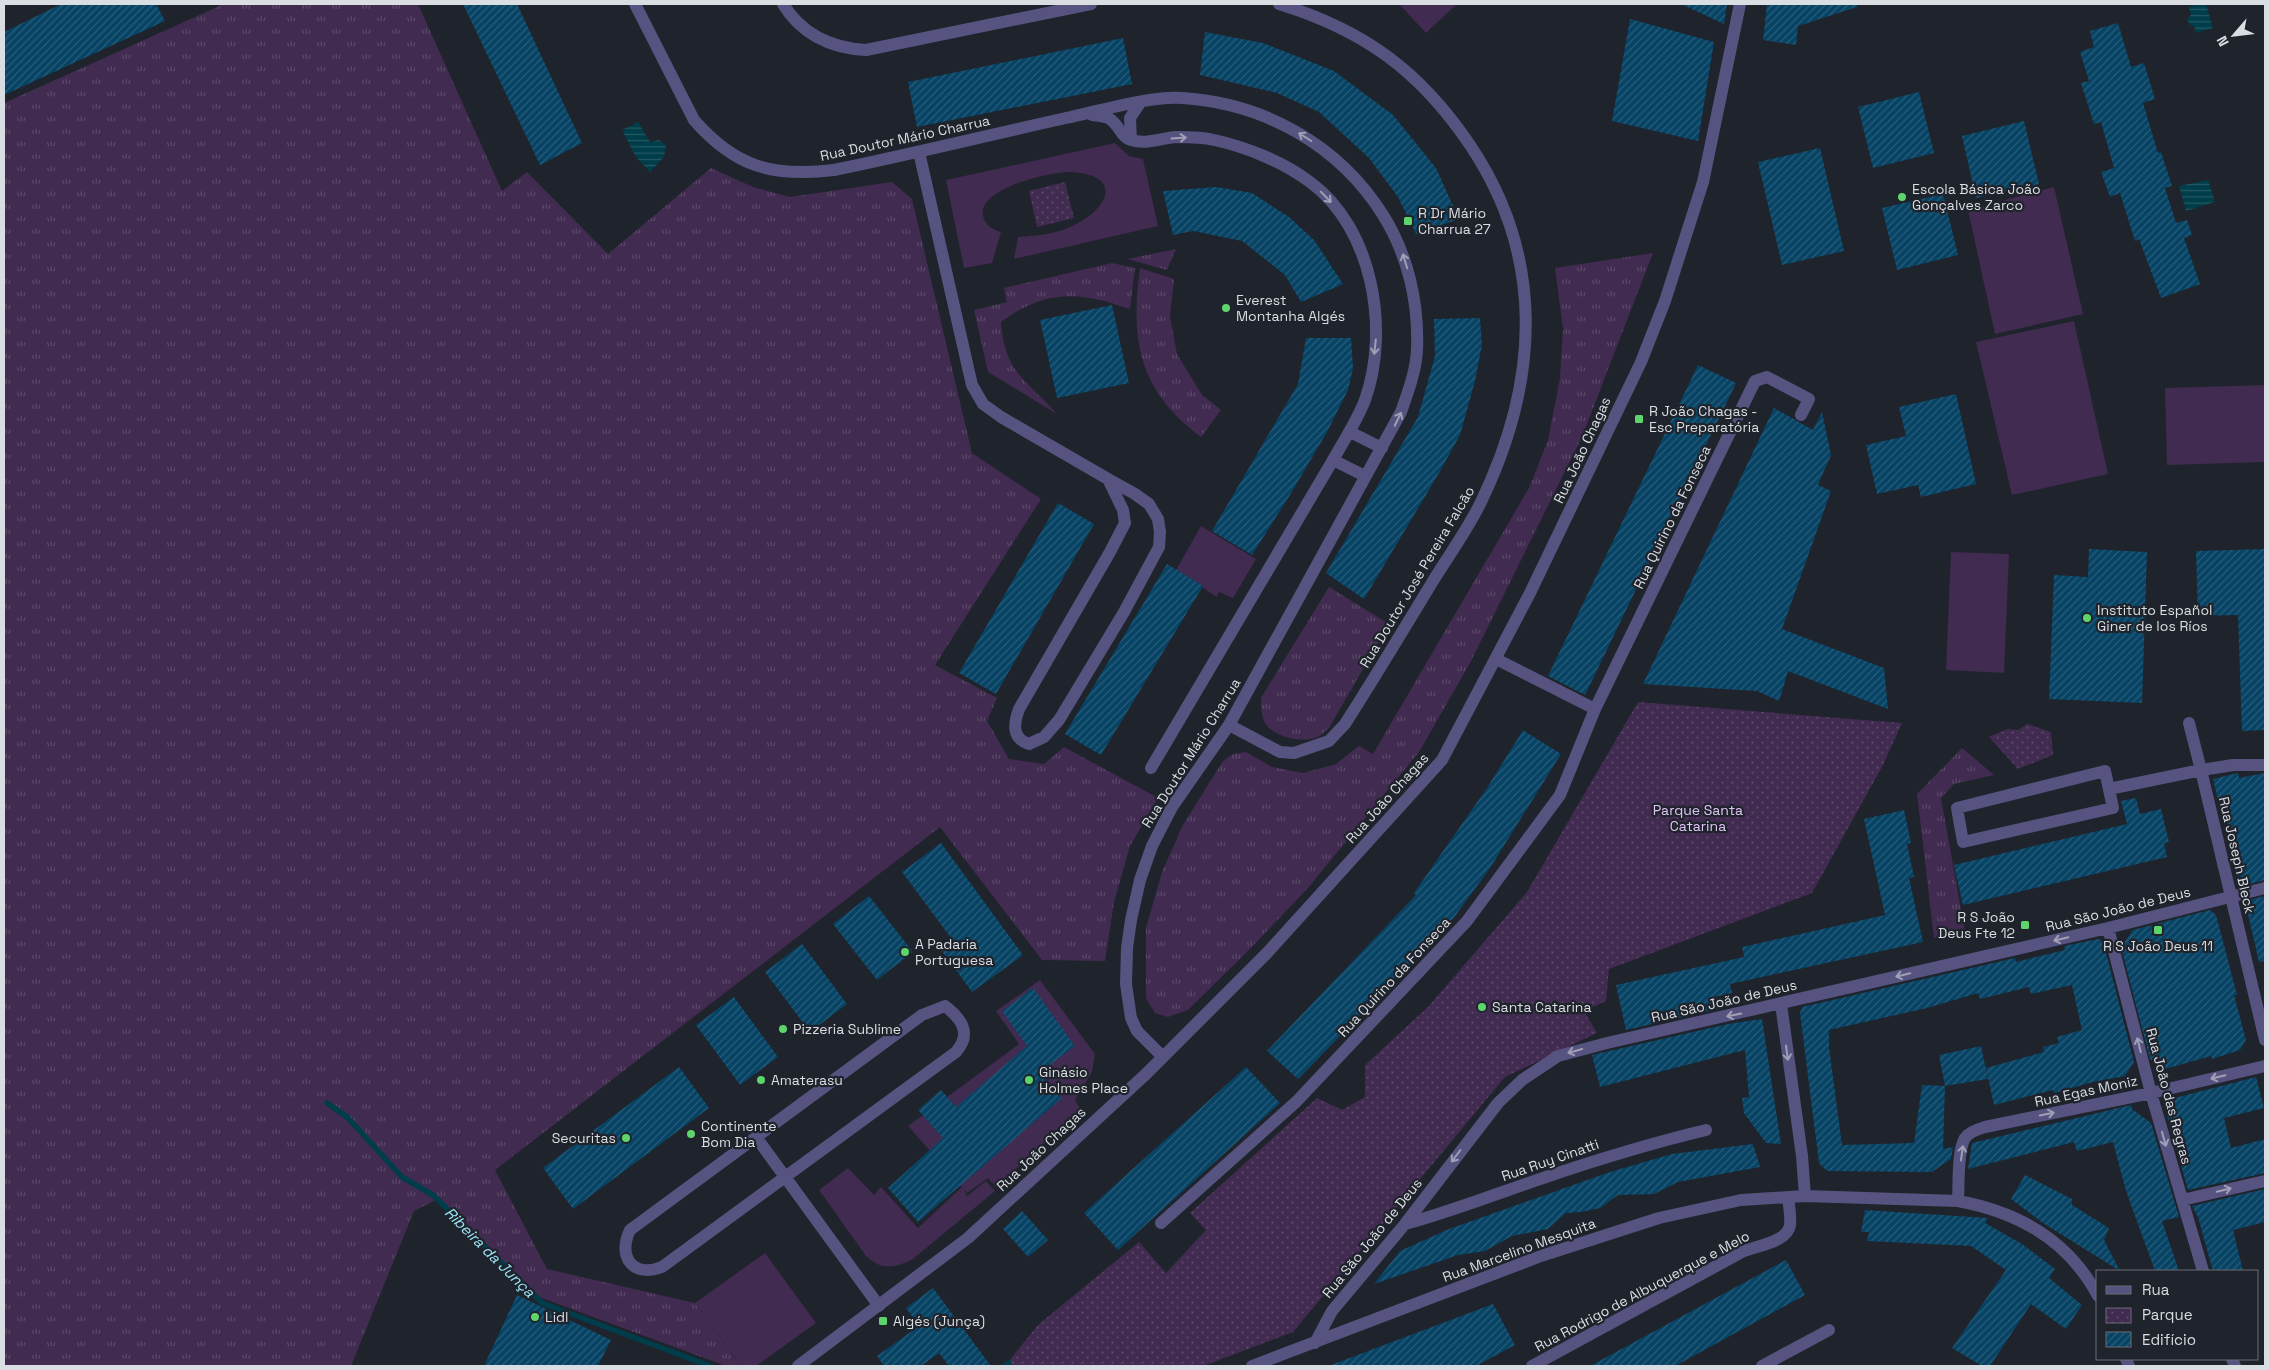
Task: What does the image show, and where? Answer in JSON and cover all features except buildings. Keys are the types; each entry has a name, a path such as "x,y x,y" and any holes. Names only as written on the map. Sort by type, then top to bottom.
{"street":[{"name":"Rua Doutor Mário Charrua","path":"635,4 694,120 707,135 746,162 762,168 805,173 834,170 1087,114 1140,103 1180,98 1234,107 1265,116 1292,129 1323,149 1350,172 1370,194 1390,226 1402,252 1410,277 1417,323 1417,351 1411,384 1401,412 1229,725 1172,807 1152,846 1140,880 1127,948 1126,984 1131,1018 1137,1031 1163,1057"},
{"path":"783,4 801,26 826,42 850,49 866,50 898,45 1091,4"},
{"name":"Rua Doutor José Pereira Falcão","path":"1229,725 1280,752 1294,753 1329,741 1345,724 1480,503 1509,430 1518,399 1525,360 1525,290 1516,247 1489,176 1456,125 1421,84 1371,43 1317,16 1279,4"},
{"name":"Rua João Chagas","path":"798,1366 968,1238 1163,1057 1267,953 1442,760 1530,593 1641,362 1666,301 1703,182 1740,4"},
{"path":"1131,140 1130,118 1140,103"},
{"name":"Rua Doutor Mário Charrua","path":"1087,114 1108,118 1115,123 1122,134 1131,140 1144,142 1196,137 1214,140 1270,158 1312,183 1336,207 1352,232 1365,260 1373,288 1376,317 1372,365 1365,399 1350,432 1151,768"},
{"path":"919,152 969,372 977,395 983,404 1001,418 1135,494 1149,504 1158,519 1160,532 1159,547 1124,612 1059,720 1044,737 1029,744 1018,738 1015,730 1015,721 1019,709 1049,660 1125,523 1118,497 1108,480"},
{"name":"Rua Quirino da Fonseca","path":"1162,1223 1296,1102 1467,922 1560,795 1595,710 1755,381 1767,377 1808,399 1801,415"},
{"path":"1350,432 1382,448"},
{"path":"1333,460 1365,476"},
{"path":"1496,659 1595,710"},
{"name":"Rua Joseph Bleck","path":"2189,723 2265,1040"},
{"path":"2109,789 2233,765 2265,765"},
{"path":"2106,772 2109,789 2113,808 1963,842 1957,808 2106,772"},
{"name":"Rua São João de Deus","path":"1315,1343 1332,1311 1405,1224 1498,1103 1522,1080 1558,1056 1607,1042 1781,1004 2108,928 2265,888"},
{"name":"Rua João das Regras","path":"2108,928 2151,1093 2203,1270"},
{"path":"1781,1004 1802,1156 1805,1196"},
{"path":"945,1006 960,1019 964,1031 964,1042 956,1052 785,1178 662,1268 650,1272 642,1270 631,1263 624,1252 625,1240 630,1230 931,1010 945,1006"},
{"name":"Rua Egas Moniz","path":"1958,1201 1961,1148 1965,1138 1973,1131 2151,1093 2265,1066"},
{"name":"Rua Ruy Cinatti","path":"1405,1224 1451,1211 1631,1148 1706,1130"},
{"path":"756,1137 879,1306"},
{"path":"2182,1200 2265,1180"},
{"name":"Rua Marcelino Mesquita","path":"1252,1366 1421,1300 1484,1280 1541,1256 1658,1218 1741,1200 1805,1196 1958,1201 1978,1205 2019,1219 2066,1252 2088,1277 2096,1292"},
{"name":"Rua Rodrigo de Albuquerque e Melo","path":"1532,1366 1742,1252 1779,1240 1785,1236 1790,1226 1788,1197"},
{"path":"1762,1366 1829,1330"}],"green space":[{"path":"224,4 418,4 502,191 527,172 608,254 711,168 753,187 790,197 892,182 912,199 972,453 1041,499 935,665 997,698 987,721 1009,759 1044,764 1064,747 1158,798 1130,846 1114,902 1105,961 1042,960 940,827 495,1170 547,1269 695,1303 741,1366 726,1366 539,1297 436,1200 414,1211 351,1366 4,1366 4,103"},
{"path":"1399,4 1457,4 1426,33"},
{"path":"1115,143 1129,156 1143,159 1158,226 1014,259 1018,237 1045,234 1070,227 1094,212 1101,204 1105,195 1105,187 1100,180 1089,175 1072,172 1048,175 1016,184 990,199 984,208 984,219 987,224 1001,232 992,263 964,268 946,180"},
{"path":"1065,182 1074,218 1037,227 1029,191"},
{"path":"2054,187 2083,314 1995,334 1968,210"},
{"path":"1176,249 1167,270 1127,259"},
{"path":"1653,253 1582,437 1470,663 1419,752 1308,888 1250,949 1188,1010 1168,1017 1155,1013 1146,998 1146,928 1162,872 1183,825 1223,761 1233,754 1246,752 1272,767 1303,773 1336,764 1359,746 1373,754 1529,488 1548,440 1560,378 1563,329 1555,268"},
{"path":"1112,263 1135,268 1130,309 1095,299 1063,296 1033,304 1017,311 1001,322 1003,339 1012,365 1057,414 988,372 974,310 1007,302 1004,288"},
{"path":"1140,268 1174,279 1170,316 1177,354 1202,395 1221,410 1201,437 1180,420 1164,401 1152,383 1144,363 1137,319"},
{"path":"2074,321 2108,474 2012,495 1976,342"},
{"path":"2265,385 2265,462 2167,465 2165,388"},
{"path":"1201,526 1256,559 1233,598 1219,592 1217,597 1176,570"},
{"path":"1951,552 2009,554 2004,673 1946,670"},
{"path":"1329,587 1389,624 1329,728 1320,736 1311,739 1285,737 1273,731 1264,721 1261,698"},
{"name":"Parque Santa Catarina","path":"1638,702 1902,723 1883,765 1812,893 1609,969 1606,1001 1584,1011 1597,1033 1505,1077 1293,1332 1203,1366 1005,1366 1038,1325 1139,1242 1166,1273 1206,1230 1190,1213 1317,1098 1342,1110 1365,1097 1365,1065 1428,1007 1527,892"},
{"path":"2027,724 2051,732 2053,755 2018,769 1989,737 2007,729 2018,730"},
{"path":"1962,748 1994,775 1954,784 1941,798 1965,932 1934,938 1917,794"},
{"name":"Ginásio Holmes Place","path":"1040,980 1095,1054 1092,1072 1075,1100 1081,1110 996,1187 988,1178 967,1193 964,1189 967,1196 986,1181 995,1191 913,1259 895,1266 877,1264 866,1256 819,1190 848,1168 874,1195 881,1187 918,1228 962,1187 908,1126 1019,1044 996,1011"},
{"path":"765,1253 816,1323 756,1366 741,1366 695,1303"}],"water":[{"path":"2206,4 2213,28 2196,33 2194,26 2190,25 2187,19 2191,15 2189,7"},
{"path":"638,122 650,142 659,140 666,145 664,157 650,172 636,157 622,130"},
{"path":"2208,180 2215,202 2186,211 2179,186"}],"waterway":[{"name":"Ribeira da Junça","path":"327,1103 347,1117 402,1177 433,1195 542,1303 710,1366"},
{"name":"Ribeira da Junça","path":"1005,1366 1009,1363 1009,1366"}],"place":[{"name":"Escola Básica João Gonçalves Zarco","path":"1902,197"},
{"name":"R Dr Mário Charrua 27","path":"1408,221"},
{"name":"Everest Montanha Algés","path":"1226,308"},
{"name":"R João Chagas - Esc Preparatória","path":"1639,419"},
{"name":"Instituto Español Giner de los Ríos","path":"2087,618"},
{"name":"R S João Deus Fte 12","path":"2025,925"},
{"name":"R S João Deus 11","path":"2158,930"},
{"name":"A Padaria Portuguesa","path":"905,952"},
{"name":"Santa Catarina","path":"1482,1007"},
{"name":"Pizzeria Sublime","path":"783,1029"},
{"name":"Amaterasu","path":"761,1080"},
{"name":"Ginásio Holmes Place","path":"1029,1080"},
{"name":"Continente Bom Dia","path":"691,1134"},
{"name":"Securitas","path":"626,1138"},
{"name":"Lidl","path":"535,1317"},
{"name":"Algés (Junça)","path":"883,1321"}]}
